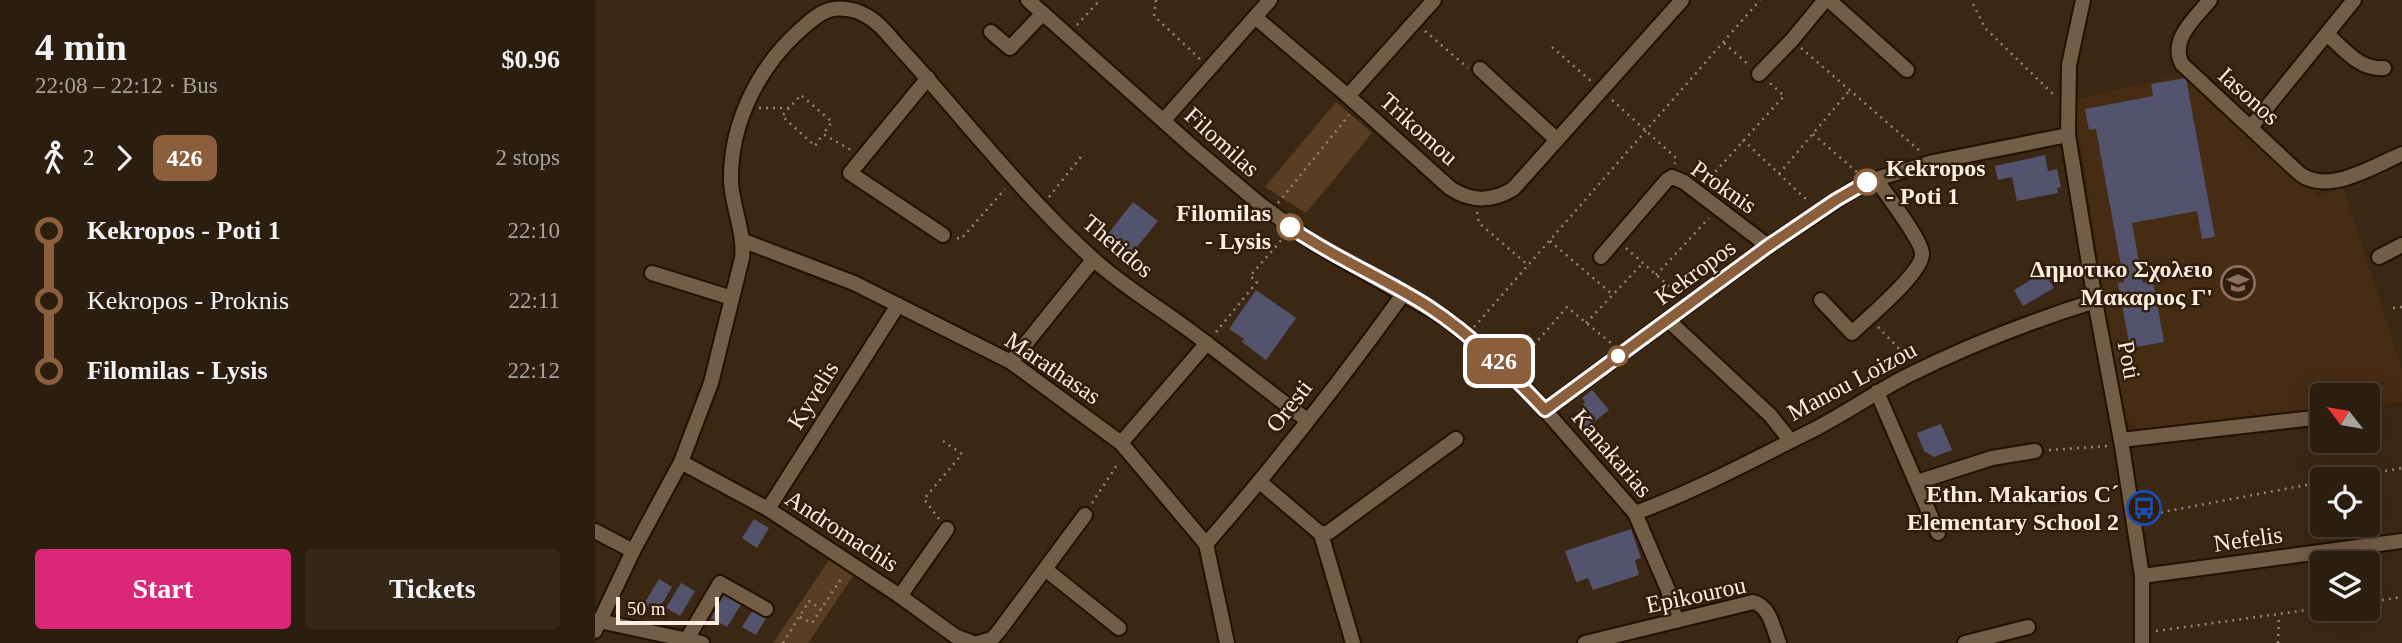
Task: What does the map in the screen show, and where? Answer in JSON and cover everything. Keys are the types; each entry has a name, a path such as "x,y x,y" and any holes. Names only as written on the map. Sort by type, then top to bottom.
{"street":[{"name":"Filomilas","path":"1028,0 1223,174 1270,212 1337,257 1404,293"},
{"path":"1164,121 1270,0"},
{"path":"1353,100 1434,0"},
{"path":"1474,198 1496,198 1513,189 1682,0"},
{"path":"1759,74 1827,0 1907,70"},
{"name":"Iasonos","path":"2210,0 2182,35 2177,51 2179,59 2188,71 2300,174 2310,180 2328,183 2402,154"},
{"path":"2251,128 2354,0"},
{"name":"Poti","path":"2081,1 2069,65 2068,135 2122,443 2142,576 2142,638"},
{"name":"Thetidos","path":"744,241 734,208 731,176 735,140 745,108 764,72 809,22 829,10 841,8 863,14 878,24 928,78 1010,183 1041,208 1093,260 1307,420"},
{"path":"991,32 1010,48 1043,13"},
{"name":"Trikomou","path":"1255,17 1353,100 1450,188 1474,198"},
{"path":"2327,34 2359,62 2375,69 2384,68"},
{"path":"1480,69 1557,140"},
{"path":"928,78 851,173 943,235"},
{"name":"Kekropos","path":"1545,410 1768,246 1872,181 1933,162 2068,135"},
{"name":"Proknis","path":"1601,257 1672,177 1768,246"},
{"path":"1821,300 1852,333 1913,274 1921,260 1920,245 1872,181"},
{"path":"702,643 597,626 633,551 681,463 711,383 744,241"},
{"name":"Marathasas","path":"744,241 854,283 1011,362 1124,446 1206,544 1227,643"},
{"path":"2379,257 2402,245"},
{"path":"1011,362 1093,260"},
{"path":"652,273 732,298"},
{"name":"Kanakarias","path":"1404,293 1426,305 1467,335 1510,373 1635,513 1668,590 1676,621"},
{"name":"Oresti","path":"1206,544 1260,482 1404,293"},
{"name":"Manou Loizou","path":"1635,513 1707,484 1919,370 2023,326 2095,301"},
{"name":"Kyvelis","path":"768,509 898,304"},
{"path":"1668,320 1770,415 1790,440"},
{"path":"1124,446 1207,343"},
{"path":"1877,392 1938,533"},
{"path":"2122,443 2310,419"},
{"path":"1321,534 1329,532 1456,439"},
{"path":"1917,482 1992,458 2035,451"},
{"name":"Andromachis","path":"681,463 768,509 955,636 976,643 992,639 999,631 1085,515"},
{"path":"1260,482 1321,534 1353,643"},
{"path":"899,596 947,529"},
{"path":"595,531 633,551"},
{"name":"Nefelis","path":"2142,576 2402,541"},
{"path":"1045,569 1119,628"},
{"path":"687,639 720,583 766,609"},
{"name":"Epikourou","path":"1594,642 1758,602 1767,612 1779,643"},
{"path":"1965,643 2028,627"}],"path":[{"path":"1068,35 1100,0"},
{"path":"1156,0 1154,16 1210,68"},
{"path":"1467,335 1760,0"},
{"path":"1973,4 1985,28 2068,110"},
{"path":"1415,22 1471,71 1480,69"},
{"path":"1792,40 1933,162"},
{"path":"1552,47 1676,158 1672,177"},
{"path":"1779,174 1850,90"},
{"path":"801,95 832,122 823,134 815,146 782,116 801,95"},
{"path":"1697,193 1784,96"},
{"path":"1270,212 1353,100"},
{"path":"745,108 789,108"},
{"path":"823,134 863,157"},
{"path":"1813,134 1872,181"},
{"path":"1743,139 1819,212"},
{"path":"1041,208 1084,153"},
{"path":"943,235 966,234 1010,183"},
{"path":"943,235 961,239 1010,183"},
{"path":"1474,198 1479,223 1529,266"},
{"path":"1656,275 1718,208"},
{"path":"1207,343 1257,282 1250,276 1292,228"},
{"path":"1616,239 1689,304"},
{"path":"1550,241 1613,295"},
{"path":"1586,323 1642,264"},
{"path":"1510,373 1567,307 1622,353"},
{"path":"2393,308 2402,307"},
{"path":"1868,317 1919,370"},
{"path":"943,441 962,454 924,499 947,529"},
{"path":"2035,451 2122,443"},
{"path":"1085,515 1124,446"},
{"path":"2380,472 2402,468"},
{"path":"2133,517 2310,484"},
{"path":"800,618 812,623 851,564"},
{"path":"2380,600 2402,597"},
{"path":"783,643 809,601 821,609"},
{"path":"2142,638 2310,610"},
{"path":"2278,643 2279,614"}],"shaded area":[{"name":"Δημοτικο Σχολειο Μακαριος Γ'","path":"2184,74 2321,197 2343,186 2402,369 2402,402 2380,404 2380,383 2310,383 2310,411 2138,429 2122,417 2074,100"},
{"path":"1336,102 1372,133 1306,213 1265,187"},
{"path":"829,560 853,576 808,643 773,643"}],"building":[{"path":"2186,78 2215,237 2202,239 2197,211 2132,223 2143,283 2153,281 2164,342 2130,348 2118,283 2124,282 2096,129 2089,130 2085,109 2153,96 2151,84"},
{"path":"2045,155 2048,171 2057,169 2061,187 2057,188 2058,193 2017,201 2012,177 1998,180 1995,166"},
{"path":"1133,202 1158,221 1128,258 1104,239"},
{"path":"2044,272 2054,288 2023,306 2014,290"},
{"path":"1256,290 1296,318 1266,360 1229,329"},
{"path":"1592,390 1609,410 1583,431 1576,423 1581,419 1576,413 1585,402 1582,398"},
{"path":"1941,424 1952,450 1934,457 1924,451 1917,433"},
{"path":"754,519 769,528 757,548 742,538"},
{"path":"1631,529 1641,558 1635,560 1639,575 1593,590 1588,578 1576,582 1565,551"},
{"path":"659,579 672,587 657,612 644,604"},
{"path":"681,583 695,591 680,616 666,608"},
{"path":"725,593 742,603 727,627 711,618"},
{"path":"753,610 766,618 756,635 742,627"}],"bus line":[{"name":"426","path":"1290,227 1445,318 1503,365 1545,410 1768,246 1867,182"}],"place":[{"name":"Kekropos - Poti 1","path":"1867,182"},
{"name":"Filomilas - Lysis","path":"1290,227"},
{"name":"Δημοτικο Σχολειο Μακαριος Γ'","path":"2238,283"},
{"name":"Ethn. Makarios C´ Elementary School 2","path":"2144,508"}]}
